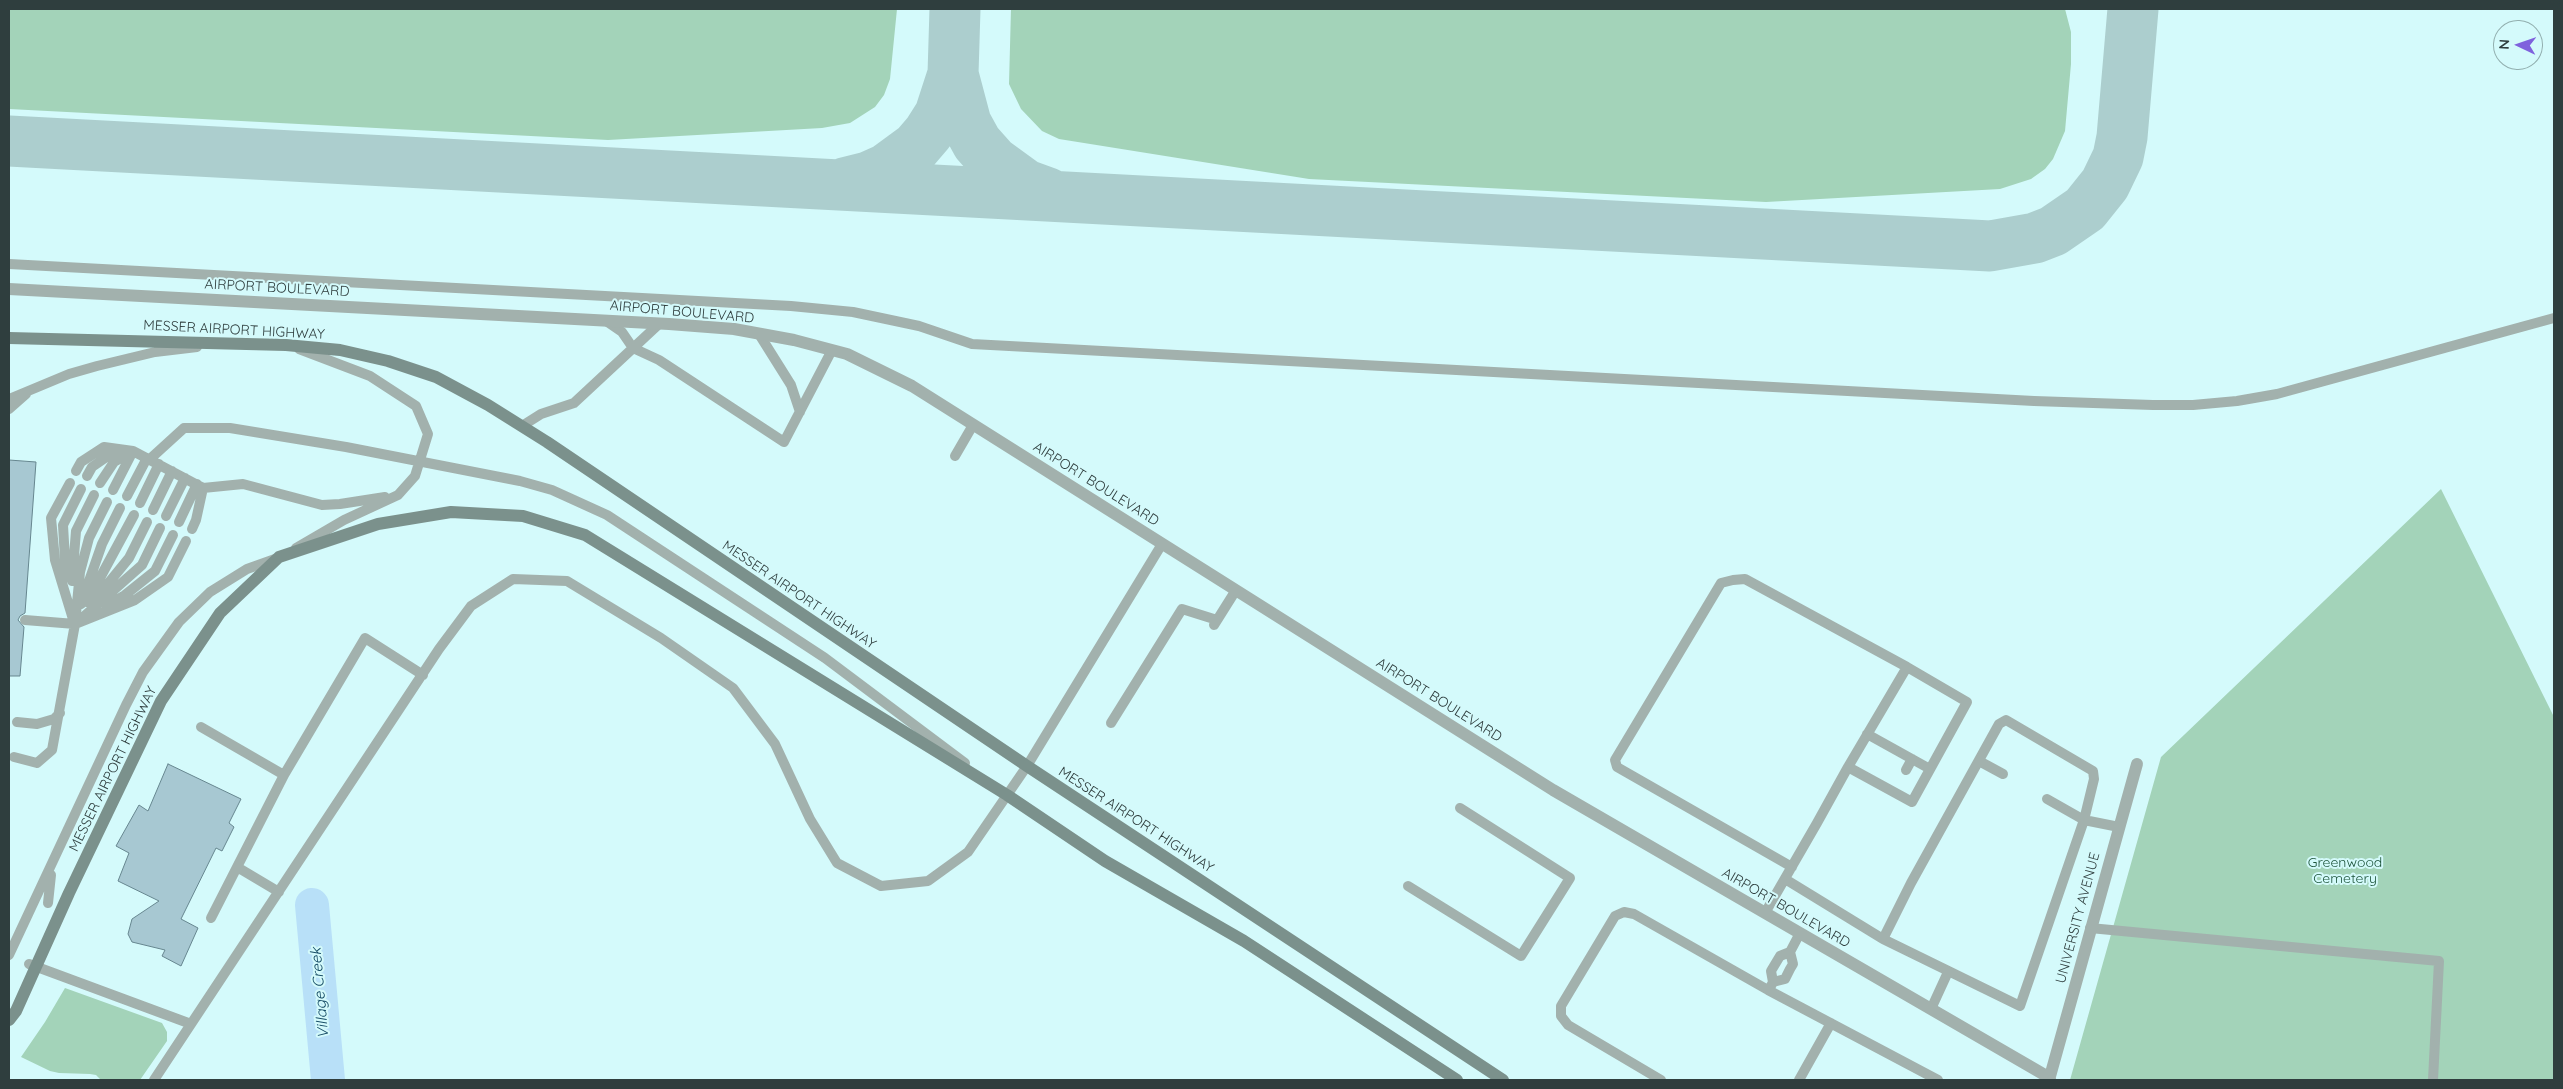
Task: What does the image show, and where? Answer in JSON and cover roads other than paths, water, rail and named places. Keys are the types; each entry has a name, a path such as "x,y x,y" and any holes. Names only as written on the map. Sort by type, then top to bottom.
{"main road":[{"name":"MESSER AIRPORT HIGHWAY","path":"9,338 237,342 286,345 340,350 388,361 436,377 522,426 1027,766 1503,1080"},
{"name":"MESSER AIRPORT HIGHWAY","path":"9,1020 16,1011 69,893 161,701 220,613 279,557 378,524 451,512 523,516 578,532 1007,795 1106,861 1244,941 1457,1080"}],"street":[{"name":"AIRPORT BOULEVARD","path":"9,289 660,323 734,329 847,354 912,386 1553,790 2049,1079"},
{"name":"UNIVERSITY AVENUE","path":"2049,1079 2118,826 2137,764"}],"lane":[{"path":"9,264 791,306 853,312 919,326 972,344 2024,400 2153,405 2220,403 2277,394 2554,318"},
{"path":"606,320 622,332 633,348 659,360 784,442 832,350"},
{"path":"522,426 541,414 574,403 660,323"},
{"path":"760,334 791,385 800,412"},
{"path":"9,399 69,374 122,360 155,352 237,342"},
{"path":"9,955 126,705 143,672 179,622 210,592 247,569 279,557 344,520 398,495 415,476 428,434 416,406 370,376 286,345"},
{"path":"9,394 30,390"},
{"path":"9,409 30,390"},
{"path":"955,456 973,424"},
{"name":"MESSER AIRPORT HIGHWAY","path":"152,460 184,428 230,428 346,447 520,481 552,490 607,515 825,658 1007,795"},
{"path":"76,471 80,462 104,447 133,450 200,486 243,484 322,504 340,504 398,495"},
{"path":"87,476 92,467 108,456 133,450"},
{"path":"100,483 114,462 133,450"},
{"path":"114,490 133,450"},
{"path":"127,496 152,460"},
{"path":"140,503 152,460"},
{"path":"153,510 172,471"},
{"path":"166,516 185,478"},
{"path":"70,483 51,518 55,560 74,624"},
{"path":"179,522 200,486"},
{"path":"192,529 196,520 200,486"},
{"path":"74,624 64,564 63,525 81,488"},
{"path":"74,624 72,568 76,531 94,495"},
{"path":"14,758 37,763 52,750 74,624 80,572 90,538 108,502"},
{"path":"74,624 102,544 120,508"},
{"path":"74,624 134,515"},
{"path":"74,624 129,558 148,522"},
{"path":"74,624 142,565 160,528"},
{"path":"74,624 125,595 155,571 173,534"},
{"path":"25,620 74,624 135,600 168,577 186,541"},
{"path":"154,1080 422,675 471,606 513,578 567,581 661,638 733,688 775,744 810,819 837,863 881,886 928,882 968,852 1027,766 1162,544"},
{"path":"1792,867 1617,767 1615,760 1721,583 1746,580 1907,667 1967,702 1912,802 1848,767"},
{"path":"1110,723 1182,608 1215,623 1236,590"},
{"path":"211,918 284,775 365,638 422,675"},
{"path":"1765,913 1907,667"},
{"path":"17,722 37,724 54,719 60,712"},
{"path":"1785,878 1883,939 2020,1006 2084,820 2094,779 2093,771 2006,720 1999,724 1911,883 1883,939"},
{"path":"201,727 284,775"},
{"path":"1868,734 1930,769"},
{"path":"1906,770 1912,759"},
{"path":"1979,760 2003,774"},
{"path":"2047,799 2084,820 2118,826"},
{"path":"1408,886 1521,956 1570,878 1460,808"},
{"path":"48,904 51,866"},
{"path":"237,867 279,892"},
{"path":"1661,1080 1568,1025 1561,1016 1561,1006 1616,916 1624,912 1634,914 1771,986 1831,1023 1936,1080"},
{"path":"2090,928 2439,961 2433,1080"},
{"path":"1771,986 1771,971 1780,956 1790,952 1800,934"},
{"path":"1771,986 1784,979 1788,974 1793,964 1790,952"},
{"path":"29,964 192,1024"},
{"path":"1931,1009 1948,972"},
{"path":"1799,1080 1831,1023"}],"waterway":[{"name":"Village Creek","path":"312,905 328,1080"}],"park label":[{"name":"Greenwood Cemetery","path":"2345,872"}]}
